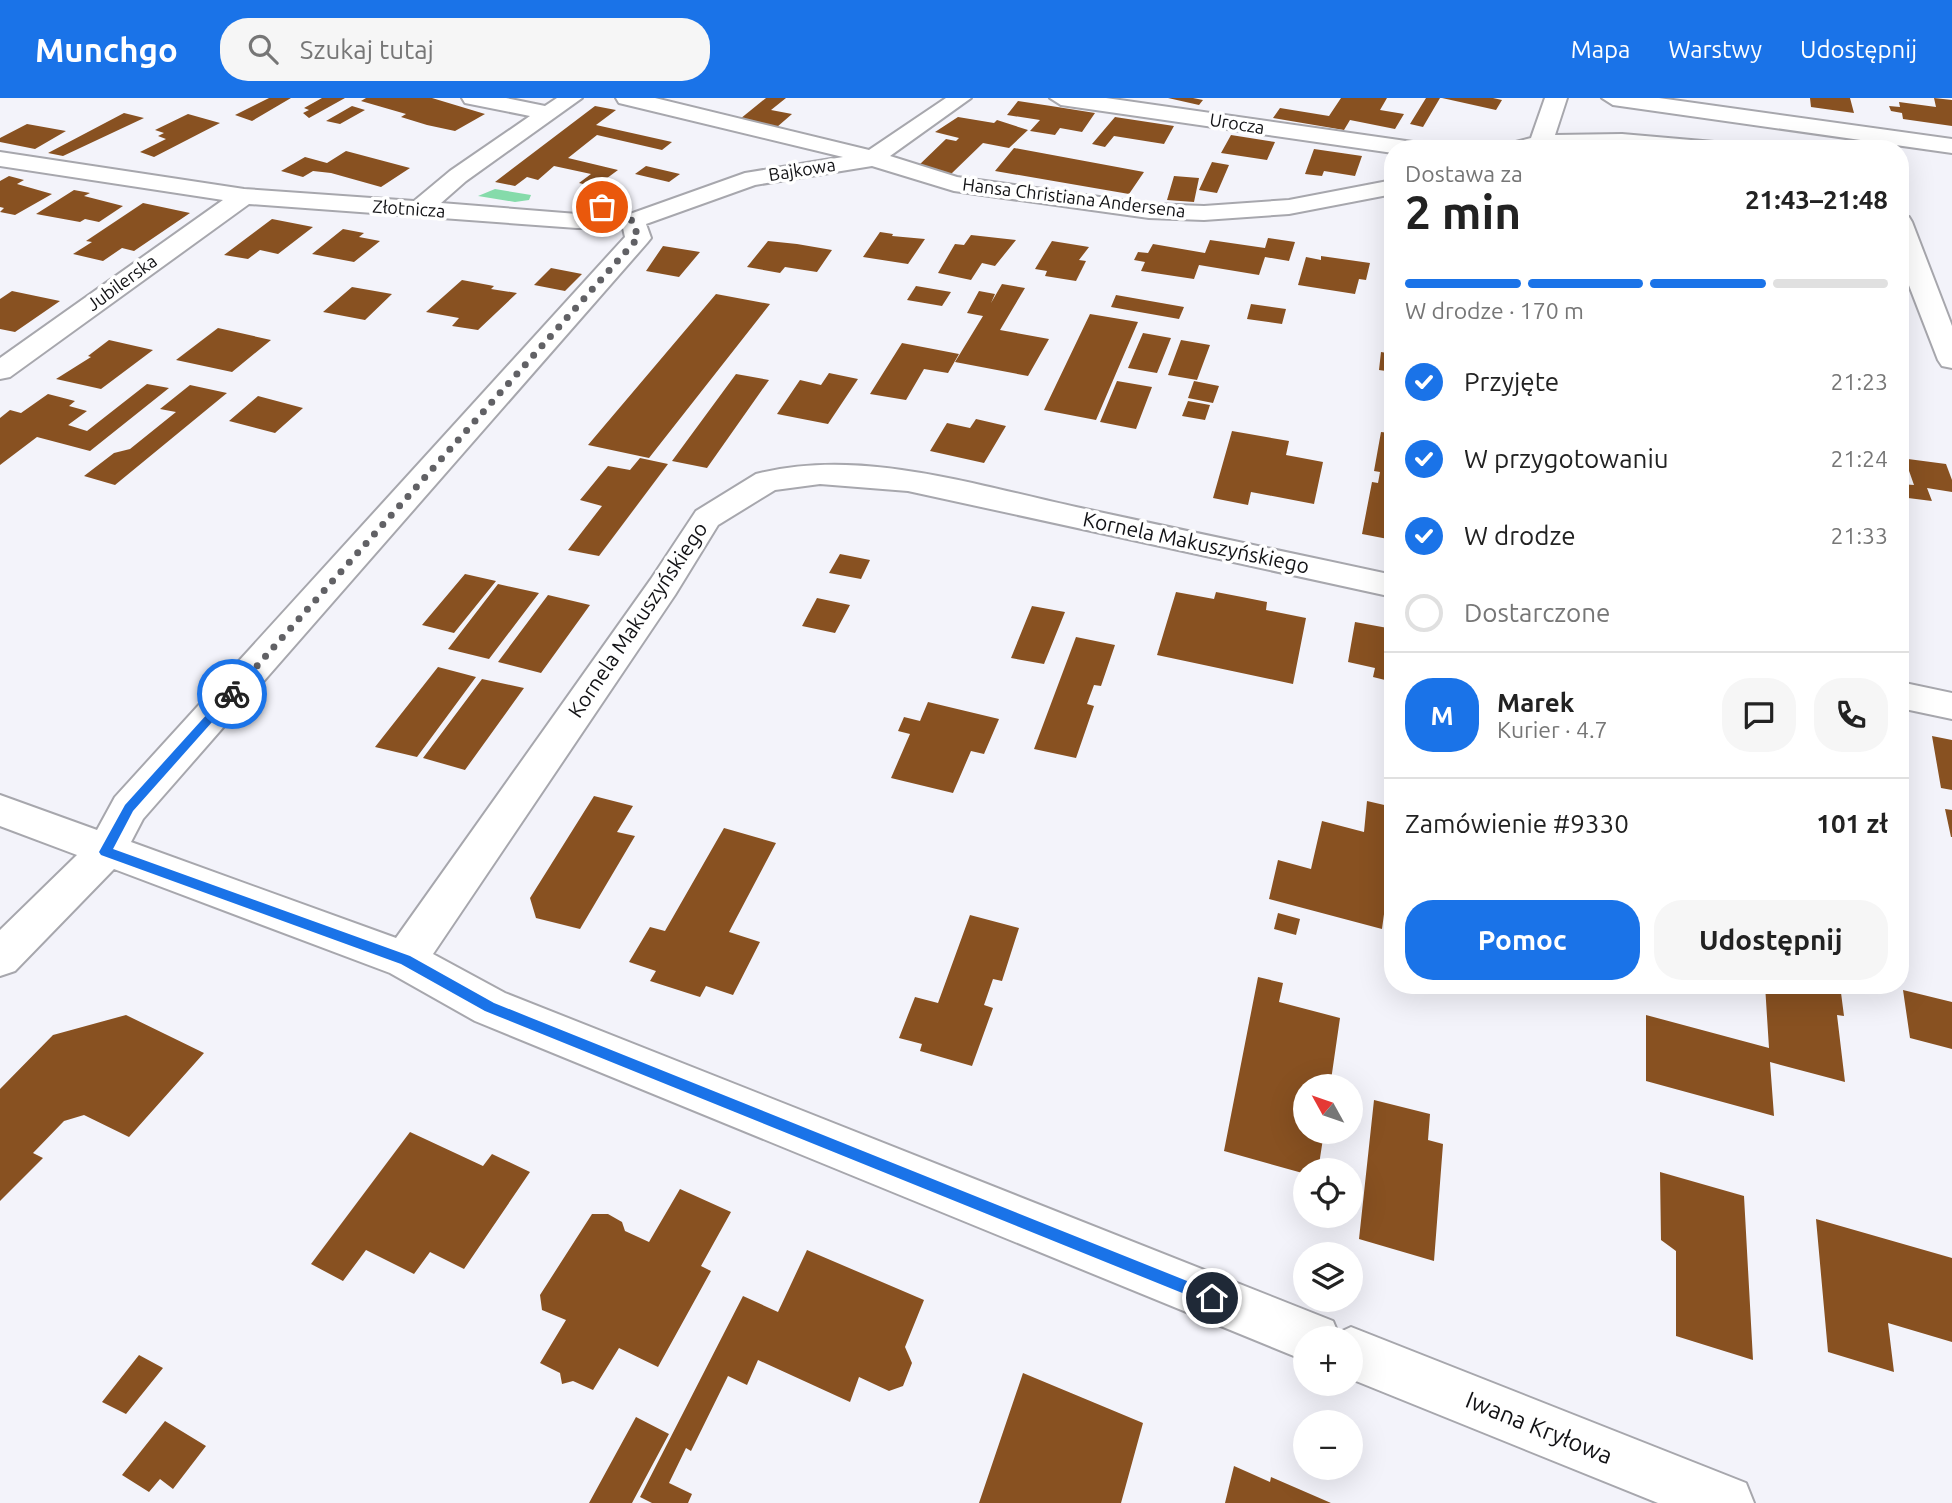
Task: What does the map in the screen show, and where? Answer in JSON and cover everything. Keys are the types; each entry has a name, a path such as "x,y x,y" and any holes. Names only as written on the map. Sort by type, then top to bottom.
{"street":[{"path":"473,98 548,113"},
{"path":"420,209 451,181 571,98"},
{"name":"Hansa Christiana Andersena","path":"627,98 839,148 954,184 1149,211 1204,213 1289,207 1384,189"},
{"name":"Bajkowa","path":"633,221 728,167 753,178 871,159 961,98"},
{"name":"Urocza","path":"1061,98 1384,145"},
{"path":"1542,140 1556,98"},
{"path":"1613,98 1952,146"},
{"path":"728,167 760,131"},
{"name":"Złotnicza","path":"0,159 244,196 603,223 633,221"},
{"name":"Złotnicza","path":"451,181 484,187"},
{"path":"0,958 105,852 129,808 638,238 633,221 602,207 519,192"},
{"name":"Jubilerska","path":"0,371 244,196"},
{"path":"1909,250 1952,360"},
{"name":"Kornela Makuszyńskiego","path":"405,960 656,598 707,518 767,481 820,474 908,481 1384,584"},
{"path":"1909,697 1952,706"},
{"path":"0,810 105,852 405,960 490,1007 1293,1330"},
{"name":"Iwana Kryłowa","path":"1363,1358 1726,1503"}],"green space":[{"path":"495,189 531,195 529,200 515,202 478,196"}],"building":[{"path":"269,98 291,98 252,121 235,115"},
{"path":"322,98 345,98 309,118 303,113 309,110 304,108"},
{"path":"366,98 432,98 485,114 455,131 401,117 406,114 361,101"},
{"path":"766,98 786,98 771,110 792,114 777,127 740,119"},
{"path":"1168,98 1193,98 1203,100 1199,105"},
{"path":"1341,98 1387,98 1380,110 1404,114 1395,129 1350,120 1344,130 1273,118 1280,108 1329,116"},
{"path":"1426,98 1440,98 1423,127 1410,124"},
{"path":"1442,98 1493,98 1502,100 1496,110"},
{"path":"1810,98 1850,98 1854,113 1811,107"},
{"path":"1934,98 1952,100 1952,126 1903,119 1902,113 1891,111 1889,106 1900,107 1899,102 1936,107"},
{"path":"1018,101 1095,113 1082,132 1060,128 1055,135 1030,131 1040,120 1007,115"},
{"path":"352,106 365,110 340,124 326,121"},
{"path":"595,106 616,110 596,125 672,142 662,150 597,135 568,158 618,170 595,187 579,183 591,174 554,166 538,180 527,177 515,186 495,182"},
{"path":"124,113 144,118 63,156 48,153"},
{"path":"188,114 220,123 154,157 140,152 166,139 158,136 164,133 155,130"},
{"path":"958,117 994,123 997,120 1028,130 1009,148 983,143 950,175 917,167 946,139 956,141 959,138 935,132"},
{"path":"1115,117 1174,126 1164,144 1114,136 1105,147 1092,144"},
{"path":"27,124 66,131 35,149 0,142 0,138"},
{"path":"1231,135 1275,142 1267,160 1221,153"},
{"path":"1014,148 1144,172 1129,194 995,171"},
{"path":"1314,149 1362,156 1355,176 1324,171 1322,176 1305,174"},
{"path":"346,151 410,168 381,187 331,173 313,171 303,177 281,171 305,157 327,163"},
{"path":"1212,162 1229,165 1217,193 1199,190"},
{"path":"646,166 680,174 669,182 635,174"},
{"path":"9,176 24,180 17,184 52,194 15,215 0,212 4,208 0,207 0,181"},
{"path":"1174,176 1199,178 1194,202 1167,200"},
{"path":"74,190 90,193 84,196 123,206 99,222 85,219 80,222 36,214"},
{"path":"143,203 190,213 134,251 122,248 103,261 73,254 92,242 86,241"},
{"path":"272,219 313,227 278,254 260,250 248,259 224,255"},
{"path":"343,229 364,233 359,237 380,241 354,262 312,254"},
{"path":"880,232 893,234 892,236 925,239 908,264 863,257"},
{"path":"971,235 1016,240 995,266 982,263 971,280 938,273 955,244 964,245"},
{"path":"1268,238 1295,242 1289,261 1265,257 1259,275 1199,265 1194,279 1141,271 1145,262 1134,260 1138,252 1148,253 1153,244 1205,253 1210,240 1265,248"},
{"path":"768,241 832,250 817,272 785,267 780,273 747,267"},
{"path":"1052,241 1089,247 1079,260 1086,261 1076,281 1045,276 1047,271 1035,269"},
{"path":"663,246 700,252 679,277 646,271"},
{"path":"1321,256 1370,263 1366,280 1359,279 1355,294 1298,285 1306,257 1321,260"},
{"path":"551,268 582,274 565,291 534,285"},
{"path":"462,280 517,293 478,330 452,326 459,318 426,312"},
{"path":"1002,284 1025,288 1000,330 1049,339 1028,376 955,362 983,316 967,313 979,291 995,294 991,303"},
{"path":"916,286 951,292 942,306 907,300"},
{"path":"352,287 392,294 365,320 323,312"},
{"path":"12,291 60,301 15,332 0,329 0,299"},
{"path":"716,294 770,304 649,458 588,445"},
{"path":"1116,295 1184,307 1179,319 1111,307"},
{"path":"1251,304 1286,309 1282,324 1247,319"},
{"path":"1090,314 1138,322 1096,420 1044,410"},
{"path":"218,328 271,340 232,372 176,360"},
{"path":"1143,333 1171,338 1157,373 1128,368"},
{"path":"109,340 153,350 101,389 56,379 91,357 88,356"},
{"path":"1181,340 1210,345 1197,380 1168,375"},
{"path":"902,343 959,354 948,373 924,369 906,400 870,394"},
{"path":"1381,352 1384,352 1384,371 1379,370"},
{"path":"829,373 858,379 828,424 777,414 800,380 821,385"},
{"path":"736,374 769,380 707,468 672,461"},
{"path":"1117,381 1152,387 1136,429 1100,422"},
{"path":"1194,381 1219,386 1213,403 1188,398"},
{"path":"147,384 169,388 90,451 37,437 0,465 0,418 10,410 21,413 48,394 75,401 69,406 87,411 68,425 87,431"},
{"path":"190,385 227,393 115,485 84,476 114,453 130,449 176,412 160,409"},
{"path":"258,396 303,408 275,433 229,421"},
{"path":"1188,401 1210,405 1205,420 1182,416"},
{"path":"976,419 1006,426 984,463 930,451 947,423 970,428"},
{"path":"1232,431 1289,441 1286,455 1323,462 1314,504 1251,492 1248,505 1213,498"},
{"path":"1381,432 1384,432 1384,538 1362,534 1372,482 1378,483 1380,472 1374,471"},
{"path":"640,458 668,464 599,556 568,550 602,506 580,500 608,466 630,470"},
{"path":"1909,459 1946,464 1952,480 1952,492 1927,488 1932,501 1909,498 1909,485 1914,485 1909,471"},
{"path":"840,554 870,560 861,579 829,573"},
{"path":"465,574 496,581 454,633 422,625"},
{"path":"498,584 539,593 489,659 448,649"},
{"path":"1176,592 1214,599 1216,592 1267,602 1266,610 1306,618 1293,684 1157,655"},
{"path":"548,595 590,605 541,673 498,662"},
{"path":"817,598 850,605 835,633 802,626"},
{"path":"1032,606 1065,612 1044,664 1011,658"},
{"path":"1355,622 1384,627 1384,680 1373,677 1375,668 1348,662"},
{"path":"1076,637 1115,645 1101,686 1094,685 1087,704 1094,706 1076,758 1034,749"},
{"path":"438,667 476,677 417,757 375,747"},
{"path":"482,679 524,688 465,770 423,758"},
{"path":"928,702 999,719 984,754 971,751 953,793 891,778 910,734 898,731 904,717 920,721"},
{"path":"1932,736 1952,740 1952,790 1941,788"},
{"path":"594,796 633,806 617,832 635,836 580,929 536,918 530,898"},
{"path":"1367,801 1384,805 1382,929 1269,899 1278,860 1311,869 1322,821 1364,832"},
{"path":"1945,809 1952,810 1952,837 1951,837"},
{"path":"724,828 776,843 729,932 760,942 733,995 706,986 700,997 650,981 656,971 629,962 650,927 665,931"},
{"path":"1278,913 1300,919 1296,935 1274,929"},
{"path":"970,915 1019,928 1002,981 993,979 984,1005 993,1008 972,1066 920,1051 922,1044 899,1038 915,997 938,1003"},
{"path":"1258,977 1283,983 1279,1002 1340,1018 1332,1074 1293,1074 1293,1144 1322,1144 1320,1158 1293,1158 1293,1170 1224,1151"},
{"path":"1909,991 1952,1002 1952,1049 1910,1038 1904,994 1909,994"},
{"path":"1766,994 1841,994 1844,1016 1837,1015 1845,1082 1770,1062 1774,1116 1646,1081 1646,1015 1769,1048"},
{"path":"126,1015 204,1053 129,1137 84,1115 64,1121 33,1153 43,1158 0,1201 0,1089 53,1035"},
{"path":"1374,1100 1430,1114 1428,1140 1443,1144 1434,1261 1359,1239 1360,1228 1363,1228 1363,1202"},
{"path":"410,1132 483,1166 492,1154 530,1172 464,1269 430,1252 414,1274 366,1250 343,1281 311,1264"},
{"path":"1660,1172 1744,1196 1753,1360 1676,1336 1676,1251 1661,1240"},
{"path":"680,1189 731,1212 701,1266 711,1271 658,1367 619,1348 593,1390 573,1381 562,1384 560,1373 540,1363 566,1320 542,1310 540,1295 592,1214 608,1214 622,1222 625,1231 649,1242"},
{"path":"1816,1219 1952,1258 1952,1342 1888,1323 1894,1372 1828,1352"},
{"path":"807,1250 924,1300 905,1347 912,1363 903,1386 889,1391 859,1377 850,1402 758,1360 747,1385 728,1376 691,1451 686,1448 669,1483 692,1494 688,1503 652,1503 640,1497 743,1296 778,1312"},
{"path":"139,1355 163,1368 126,1414 102,1402"},
{"path":"1023,1373 1143,1423 1121,1503 979,1503"},
{"path":"636,1417 669,1434 632,1503 589,1503"},
{"path":"165,1421 206,1446 173,1489 160,1479 149,1492 122,1475"},
{"path":"1234,1466 1270,1482 1271,1477 1331,1503 1225,1503"}],"way so far":[{"path":"232,694 638,238 633,221 602,207"}],"route":[{"path":"232,694 129,808 105,852 405,960 490,1007 1212,1298"}]}
